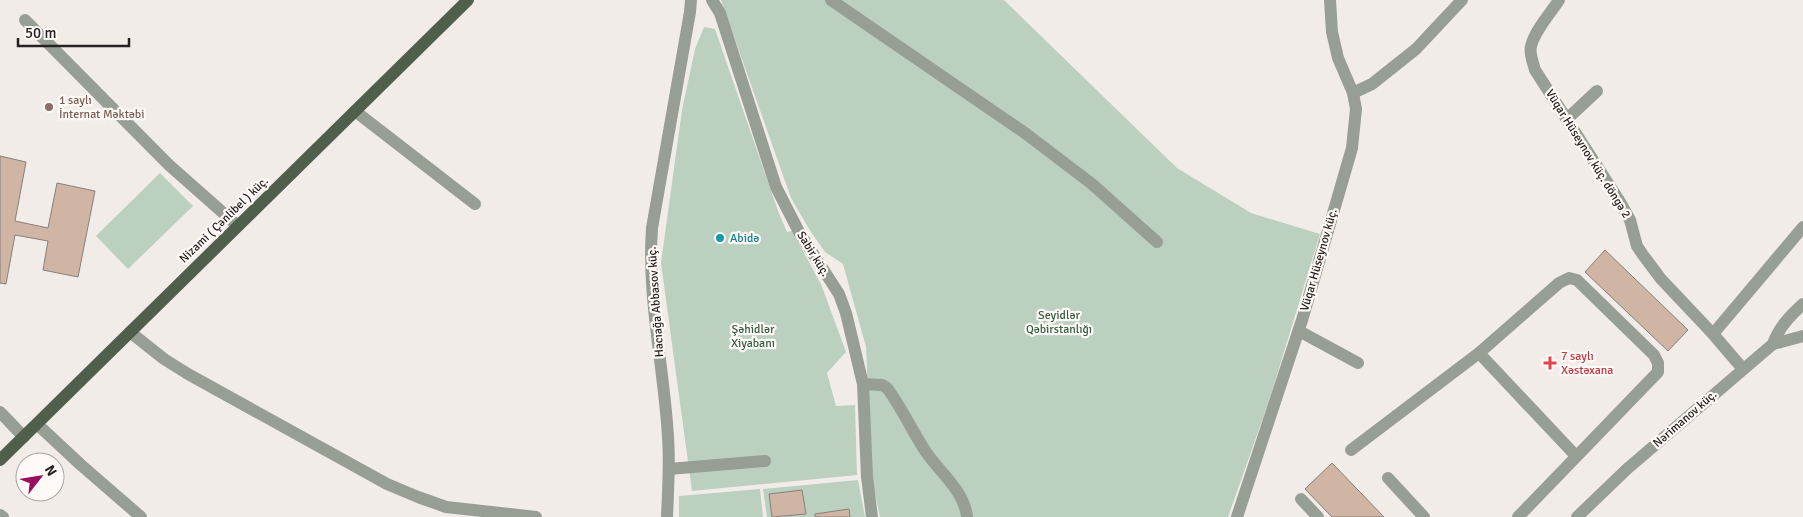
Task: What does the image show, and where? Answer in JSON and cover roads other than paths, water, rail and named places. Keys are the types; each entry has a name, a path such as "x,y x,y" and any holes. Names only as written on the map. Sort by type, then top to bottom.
{"main road":[{"name":"Nizami ( Çənlibel ) küç.","path":"0,460 468,0"}],"street":[{"name":"Hacıağa Abbasov küç.","path":"666,517 669,469 668,438 650,250 652,228 691,0"},
{"name":"Sabir küç.","path":"712,0 720,13 776,187 799,232 841,300 846,312 863,384 867,477 872,517"},
{"path":"831,0 1025,133 1092,184 1157,242"},
{"name":"Vüqar Hüseynov küç.","path":"1237,517 1299,331 1352,148 1356,109 1353,93 1338,58 1332,32 1330,0"},
{"path":"1353,93 1372,84 1416,50 1462,0"},
{"name":"Vüqar Hüseynov küç. döngə 2","path":"1559,0 1530,47 1531,59 1536,70 1620,202 1630,220 1638,246 1643,255 1661,279 1743,369"},
{"path":"25,20 169,165 238,226"},
{"path":"1567,119 1597,91"},
{"path":"355,112 475,204"},
{"path":"1713,334 1803,227"},
{"path":"1351,450 1479,353 1559,283 1569,278 1577,280 1654,355 1658,363 1658,372 1576,456 1526,514"},
{"path":"1773,344 1777,332 1787,319 1803,304"},
{"path":"1299,331 1358,364"},
{"path":"130,332 164,359 188,374 378,479 446,512 536,517"},
{"name":"Nərimanov küç.","path":"1577,517 1627,470 1773,344 1803,336"},
{"path":"1479,353 1576,456"},
{"path":"863,384 882,385 887,388 926,452 962,498 967,517"},
{"path":"0,412 24,437"},
{"path":"36,424 141,517"},
{"path":"669,469 765,461"},
{"path":"1388,478 1424,517"},
{"path":"1300,499 1318,517"}],"place":[{"name":"1 saylı İnternat Məktəbi","path":"49,107"},
{"name":"Abidə","path":"720,238"},
{"name":"7 saylı Xəstəxana","path":"1550,363"}],"park label":[{"name":"Seyidlər Qəbirstanlığı","path":"1059,322"},
{"name":"Şəhidlər Xiyabanı","path":"753,336"}]}
